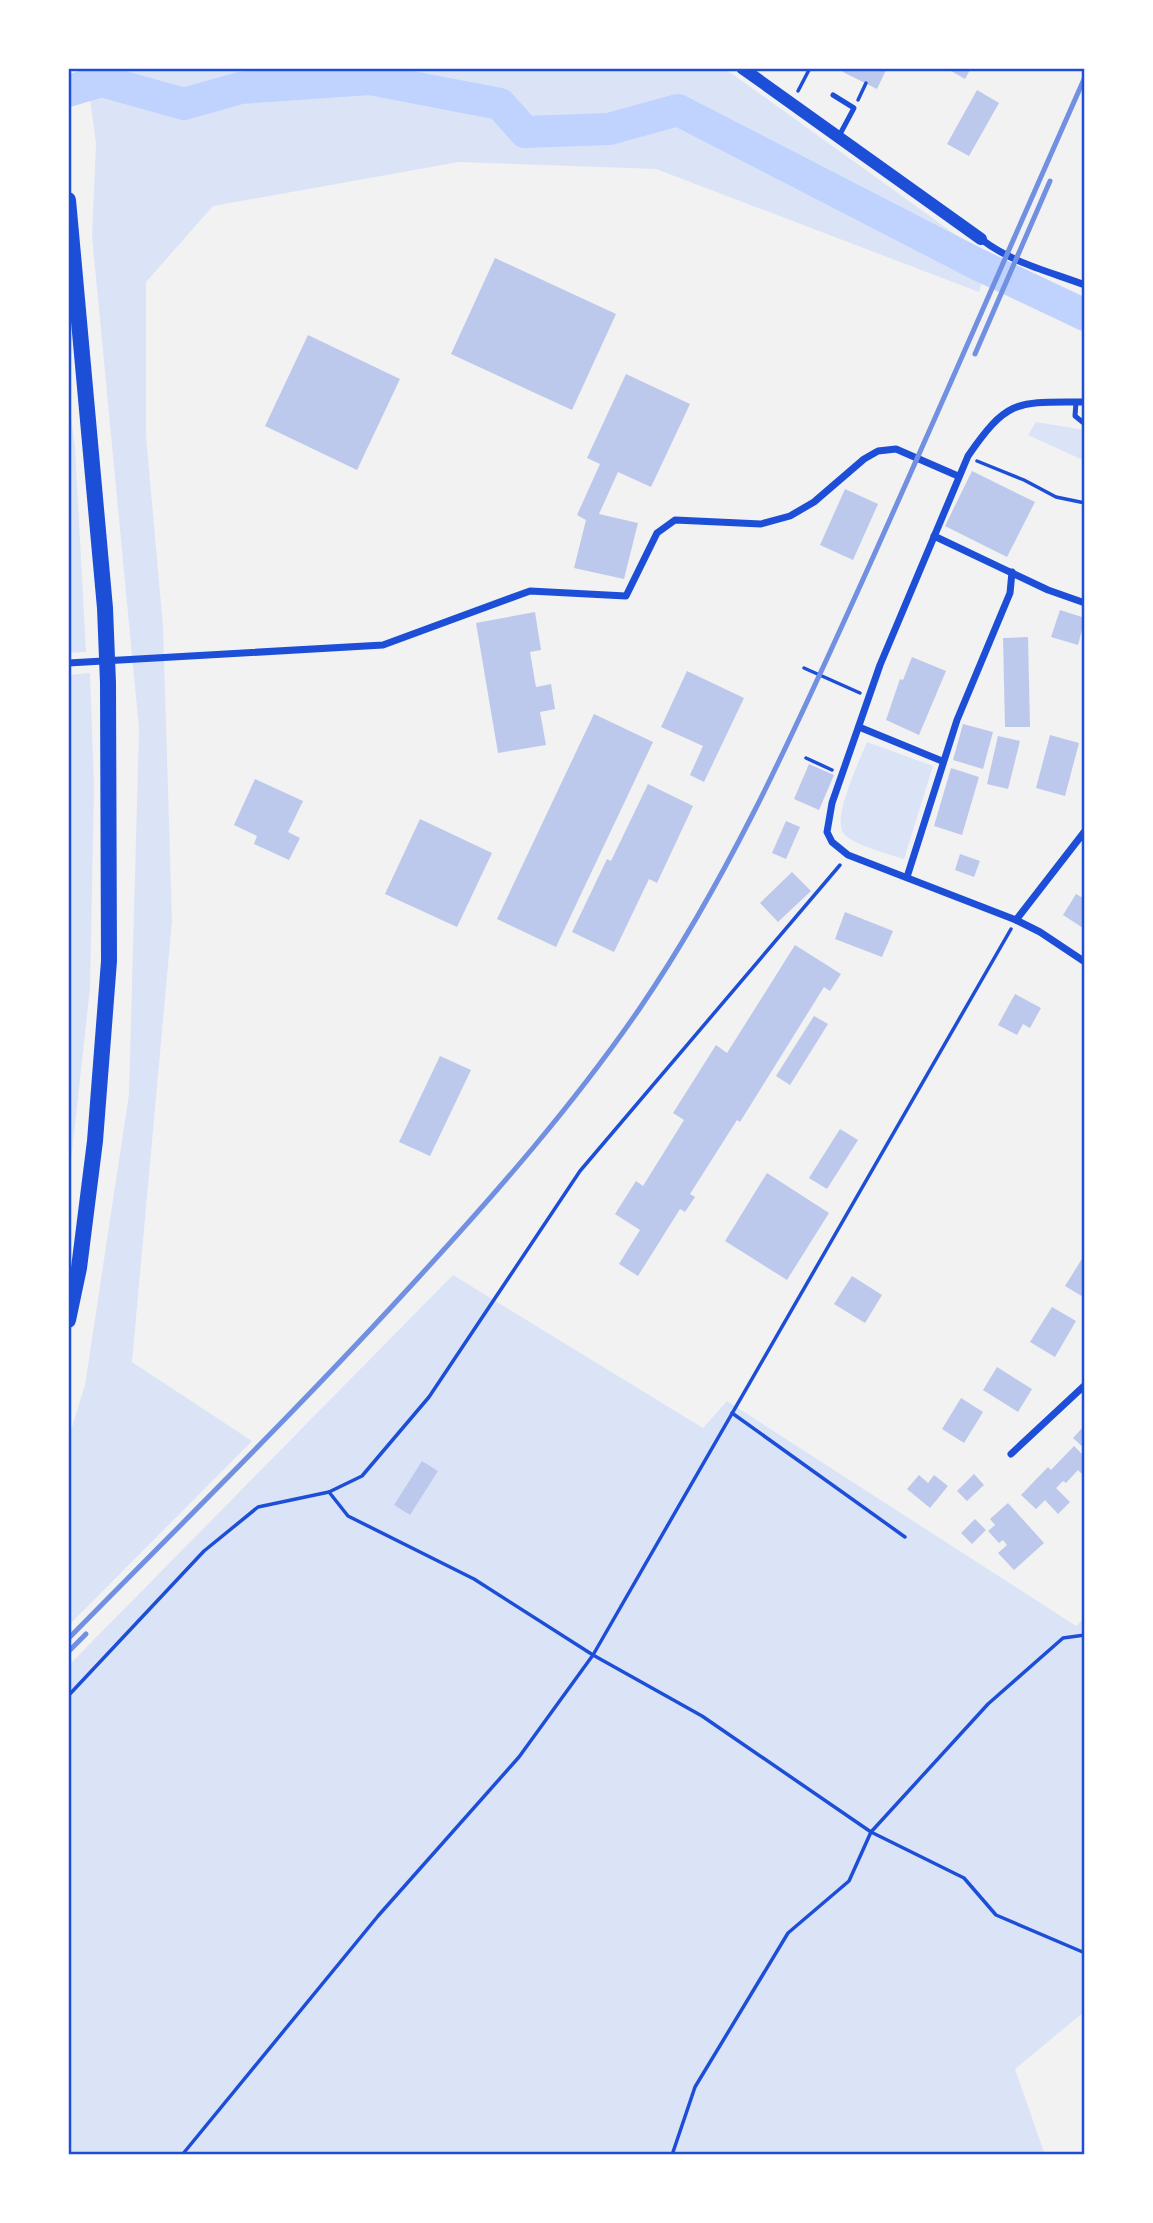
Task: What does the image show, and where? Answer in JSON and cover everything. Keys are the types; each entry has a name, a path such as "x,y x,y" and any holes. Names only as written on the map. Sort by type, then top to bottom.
{"highway":[{"path":"68,201 105,608 108,683 109,961 95,1141 79,1268 68,1320"}],"street":[{"path":"742,68 1000,254 1085,285"},
{"path":"1085,402 1028,402 1007,410 989,425 968,456 868,697 832,803 827,832 832,842 848,855 1016,920 1040,932 1085,962"},
{"path":"68,663 383,645 530,591 626,596 657,533 675,520 761,524 790,516 814,502 864,459 878,451 896,449 958,476"},
{"path":"934,536 1048,590 1085,603"},
{"path":"907,877 943,761 1010,593 1012,572"},
{"path":"859,727 943,761"},
{"path":"1016,920 1085,831"},
{"path":"1011,1454 1085,1385"}],"lane":[{"path":"833,95 854,107 839,137"},
{"path":"1076,402 1075,416 1085,424"}],"path":[{"path":"791,103 810,68"},
{"path":"854,107 866,83"},
{"path":"968,456 1056,497 1085,503"},
{"path":"804,667 868,697"},
{"path":"806,758 843,775"},
{"path":"68,1696 204,1551 258,1507 328,1492 362,1476 429,1397 580,1171 848,855"},
{"path":"182,2155 378,1916 519,1757 593,1655 1016,920"},
{"path":"732,1413 905,1536"},
{"path":"328,1492 348,1516 474,1579 593,1655 702,1716 871,1832 964,1878 996,1915 1085,1953"},
{"path":"672,2155 695,2087 788,1933 849,1881 871,1832 988,1704 1063,1638 1085,1635"}],"shaded area":[{"path":"86,68 724,68 988,258 979,292 656,169 459,162 213,206 146,282 146,436 163,626 172,921 132,1362 252,1441 68,1626 68,1440 85,1385 129,1094 139,729 92,236 96,144"},
{"path":"68,394 75,447 86,652 68,653"},
{"path":"1036,422 1085,430 1085,461 1028,435"},
{"path":"90,673 94,787 90,988 68,1188 68,675"},
{"path":"867,742 933,766 904,859 855,842 844,834 841,826 848,789"},
{"path":"453,1275 703,1428 727,1401 1076,1626 1085,1617 1085,2011 1015,2069 1045,2155 68,2155 68,1666"}],"building":[{"path":"845,68 887,68 877,89 843,72"},
{"path":"946,68 971,68 965,79"},
{"path":"977,90 999,103 969,156 947,144"},
{"path":"495,258 616,314 572,410 451,354"},
{"path":"308,335 400,379 357,470 265,426"},
{"path":"626,374 690,404 651,487 618,472 599,514 638,523 624,579 574,568 586,520 577,515 600,464 587,458"},
{"path":"972,471 1035,502 1007,557 945,526"},
{"path":"845,489 878,504 853,560 820,545"},
{"path":"1060,610 1085,618 1078,645 1051,637"},
{"path":"535,612 541,650 530,652 536,687 551,684 555,709 540,712 546,745 498,753 476,623"},
{"path":"1028,637 1030,727 1005,727 1003,638"},
{"path":"912,657 946,671 919,735 886,720 900,679 903,680"},
{"path":"687,671 744,698 704,782 690,775 703,746 661,727"},
{"path":"594,714 653,742 556,947 497,919"},
{"path":"963,724 993,732 983,769 953,760"},
{"path":"1050,735 1079,743 1065,796 1036,788"},
{"path":"998,736 1020,741 1008,789 987,784"},
{"path":"809,764 834,775 819,810 794,799"},
{"path":"951,768 979,777 962,835 934,826"},
{"path":"255,779 303,801 288,832 300,838 289,860 254,844 257,836 234,825"},
{"path":"648,784 693,806 657,883 649,879 614,952 572,932 607,859 611,861"},
{"path":"420,819 492,853 457,927 385,894"},
{"path":"786,821 800,827 786,859 772,853"},
{"path":"960,854 980,861 974,877 955,870"},
{"path":"792,872 811,891 778,922 760,903"},
{"path":"1076,894 1085,899 1083,928 1063,915"},
{"path":"845,912 893,931 882,957 835,939"},
{"path":"795,945 841,974 830,991 824,987 740,1122 737,1120 690,1194 695,1197 685,1212 680,1209 638,1276 619,1264 640,1230 615,1214 636,1181 643,1186 684,1120 673,1113 716,1045 727,1053"},
{"path":"1015,994 1041,1008 1030,1028 1023,1024 1017,1035 998,1025"},
{"path":"814,1016 828,1024 790,1085 776,1076"},
{"path":"440,1056 471,1070 430,1156 399,1142"},
{"path":"840,1129 858,1140 827,1189 809,1178"},
{"path":"767,1173 829,1213 787,1280 725,1241"},
{"path":"1085,1254 1085,1298 1065,1286"},
{"path":"852,1276 882,1295 865,1323 834,1304"},
{"path":"1052,1307 1076,1321 1055,1357 1030,1342"},
{"path":"997,1367 1032,1389 1018,1412 983,1390"},
{"path":"961,1398 983,1412 964,1443 942,1429"},
{"path":"1085,1425 1085,1449 1073,1438"},
{"path":"1074,1446 1085,1457 1085,1477 1078,1470 1066,1483 1063,1481 1056,1488 1070,1502 1058,1514 1045,1500 1036,1509 1021,1495 1048,1467 1051,1470"},
{"path":"422,1461 438,1471 410,1515 394,1505"},
{"path":"974,1474 984,1485 967,1501 957,1491"},
{"path":"919,1475 928,1483 934,1475 948,1486 930,1508 907,1489"},
{"path":"1008,1503 1044,1543 1014,1570 998,1553 1007,1545 1003,1540 999,1543 988,1531 995,1525 990,1519"},
{"path":"975,1519 986,1530 972,1544 961,1533"}],"waterway":[{"path":"68,91 102,81 184,104 240,88 370,79 500,104 525,132 609,129 678,110 977,264 1085,315"}],"railway":[{"path":"68,1639 289,1415 448,1246 562,1113 640,1008 700,912 779,760 881,540 1085,77"},
{"path":"975,354 1050,181"},
{"path":"68,1652 86,1634"}]}
